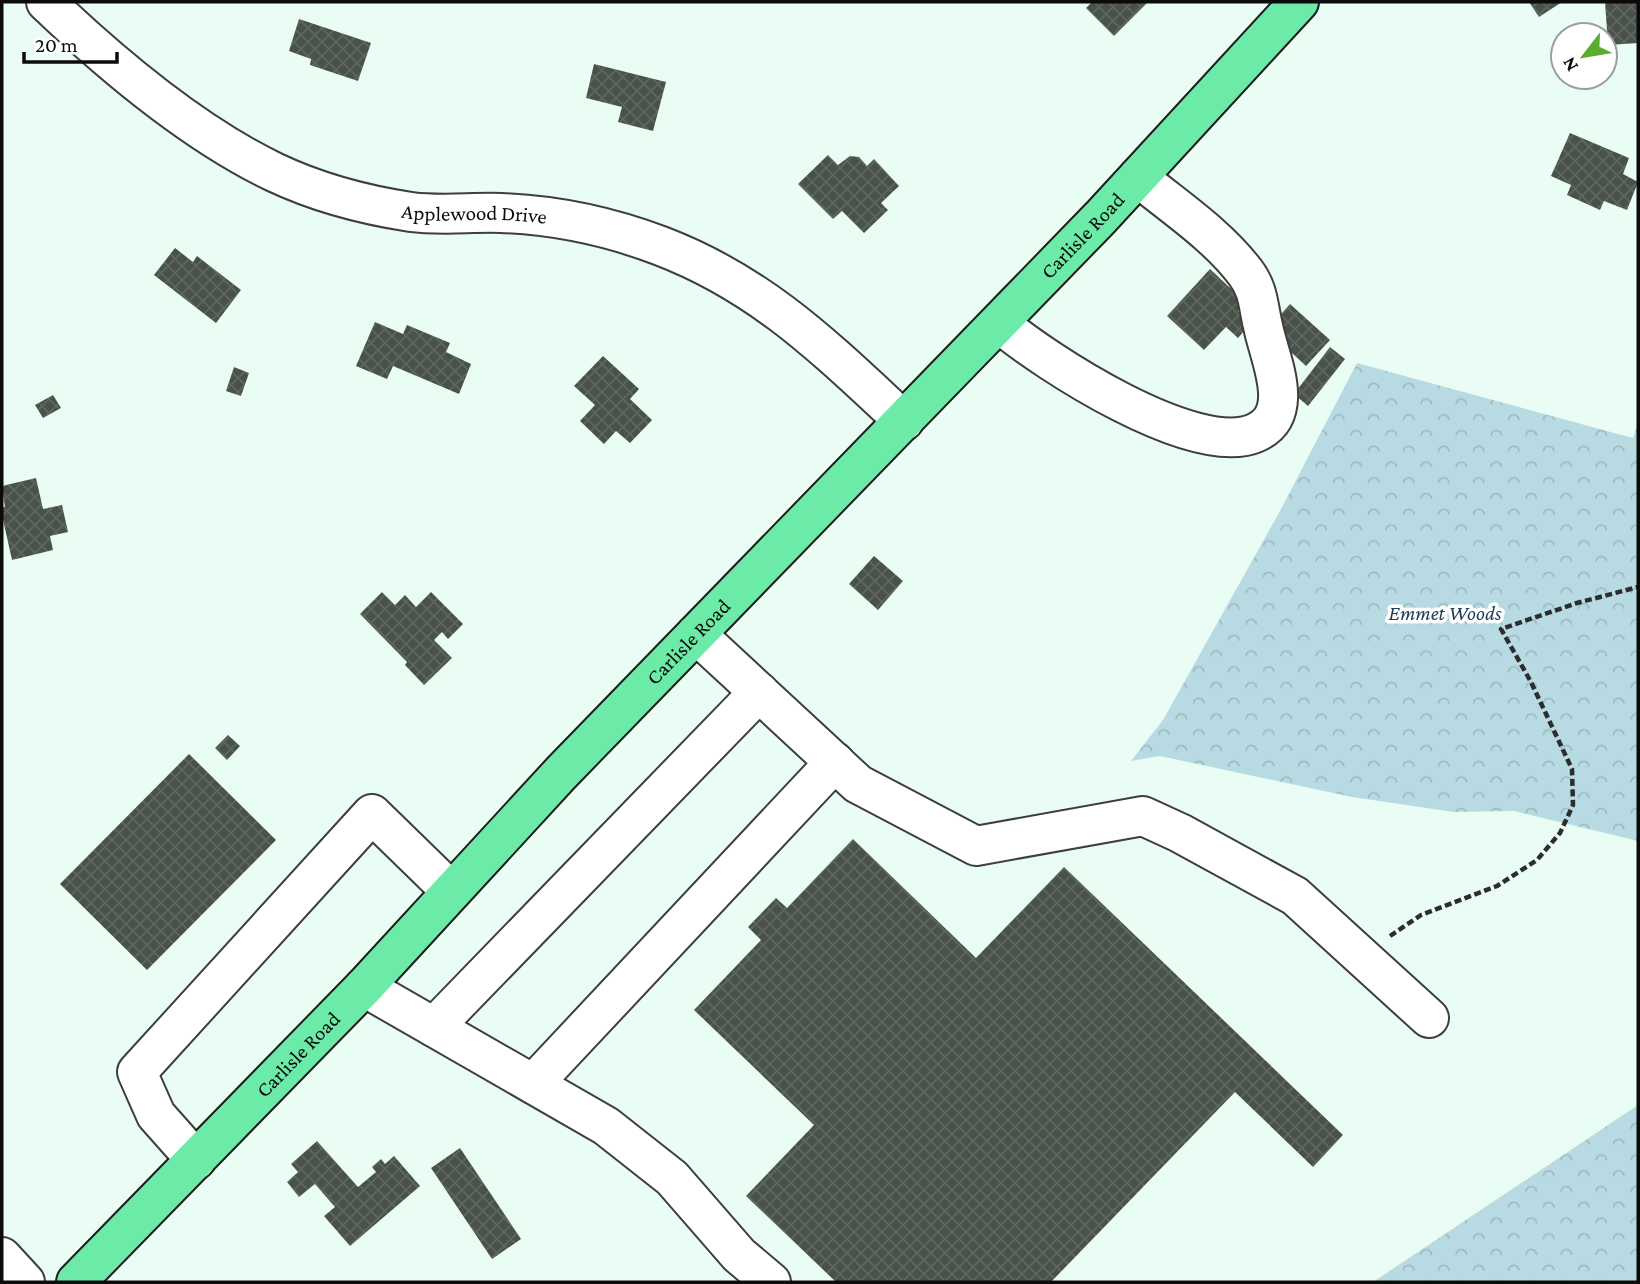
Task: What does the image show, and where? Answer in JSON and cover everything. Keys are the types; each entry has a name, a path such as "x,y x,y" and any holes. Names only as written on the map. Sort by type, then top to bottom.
{"main road":[{"name":"Carlisle Road","path":"76,1282 364,987 451,891 696,634 999,323 1299,2"}],"street":[{"name":"Applewood Drive","path":"46,2 79,34 178,112 228,146 275,173 330,193 413,212 500,213 578,223 659,245 696,260 766,300 800,325 904,421"},
{"path":"999,323 1025,345 1094,389 1178,426 1230,439 1256,433 1267,424 1276,411 1278,388 1255,286 1230,253 1138,177"},
{"path":"696,634 858,784 976,846 1143,816 1180,833 1294,897 1429,1018"},
{"path":"434,1027 759,692"},
{"path":"533,1084 835,762"},
{"path":"196,1160 156,1115 137,1072 372,814 451,891"},
{"path":"364,987 606,1126 672,1178 740,1255 771,1282"},
{"path":"2,1257 25,1282"}],"path":[{"path":"1361,956 1421,915 1497,886 1537,860 1560,833 1573,805 1572,769 1531,682 1501,629 1577,603 1638,587"}],"green space":[{"name":"Emmet Woods","path":"1357,363 1633,438 1638,423 1638,841 1514,811 1454,812 1352,797 1160,756 1131,761 1163,720 1280,511"},
{"path":"1638,1105 1638,1282 1373,1282"}],"building":[{"path":"1092,2 1148,2 1114,36 1086,8"},
{"path":"1529,2 1562,2 1539,17"},
{"path":"1605,2 1638,2 1638,43 1619,44 1619,21 1606,21"},
{"path":"299,19 371,43 358,81 310,65 311,59 289,51"},
{"path":"594,64 666,82 653,131 618,122 622,107 586,98"},
{"path":"1570,133 1629,158 1623,174 1638,182 1627,210 1604,201 1600,210 1567,195 1571,185 1551,176"},
{"path":"828,155 838,165 850,156 859,157 867,166 874,159 899,186 881,203 888,210 864,233 842,211 833,219 798,184"},
{"path":"175,248 193,262 197,256 241,290 216,323 154,275"},
{"path":"1210,269 1246,303 1238,311 1251,323 1238,338 1226,327 1204,350 1167,316"},
{"path":"1290,304 1330,340 1306,366 1267,330"},
{"path":"375,322 403,334 407,325 450,343 446,352 471,364 459,394 393,366 387,379 356,366"},
{"path":"1330,347 1345,359 1308,406 1294,394"},
{"path":"603,356 639,389 630,399 652,420 630,443 616,431 604,444 580,421 595,405 574,386"},
{"path":"234,367 249,373 241,396 226,391"},
{"path":"53,395 61,408 43,418 35,405"},
{"path":"36,478 43,509 62,505 68,532 50,536 53,550 12,560 2,515 2,507 5,507 2,486"},
{"path":"874,556 903,581 878,610 849,584"},
{"path":"382,592 395,605 405,595 416,607 431,592 463,624 448,639 442,632 434,640 452,658 424,685 405,665 407,662 360,614"},
{"path":"228,735 240,746 227,760 215,748"},
{"path":"189,754 276,840 147,970 60,884"},
{"path":"853,839 976,958 1064,867 1343,1135 1313,1167 1235,1092 1051,1282 836,1282 746,1196 814,1125 694,1010 761,940 748,927 776,898 787,908"},
{"path":"317,1141 358,1187 376,1172 372,1167 381,1159 385,1164 394,1156 420,1186 350,1246 324,1216 335,1207 315,1184 299,1197 287,1182 298,1172 291,1164"},
{"path":"460,1148 521,1239 492,1259 431,1168"}]}
